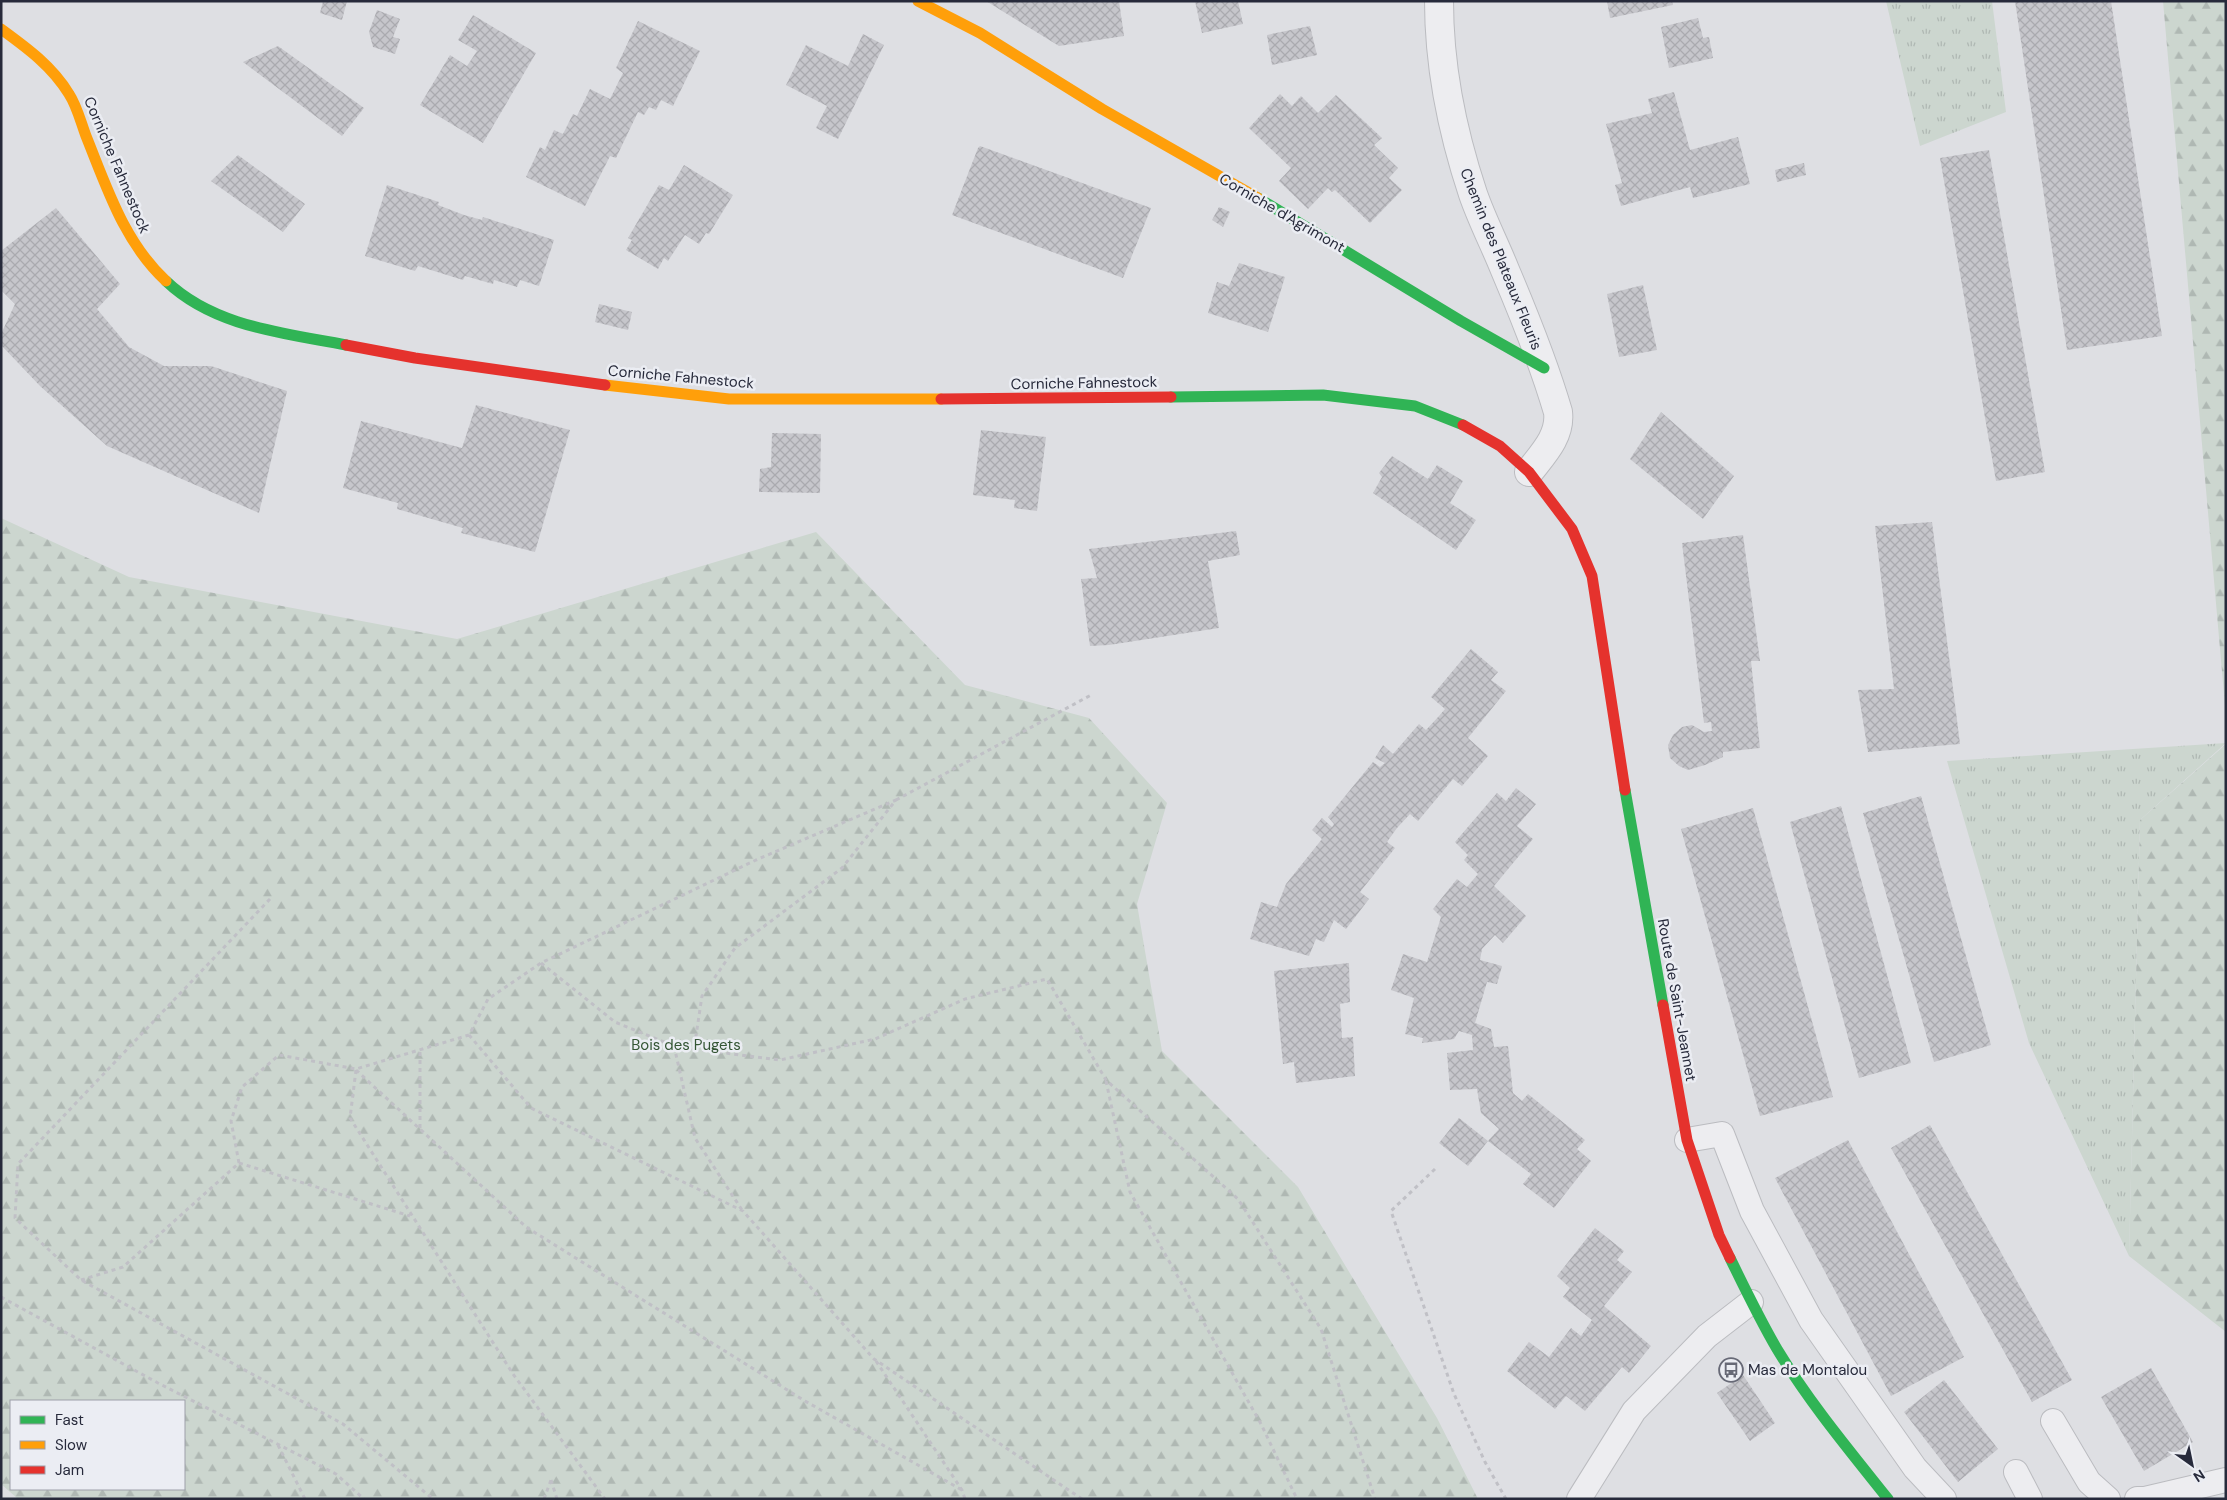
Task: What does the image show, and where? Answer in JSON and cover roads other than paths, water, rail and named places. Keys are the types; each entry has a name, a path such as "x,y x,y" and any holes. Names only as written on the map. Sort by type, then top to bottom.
{"main road":[{"name":"Corniche d'Agrimont","path":"918,1 980,33 1102,109 1293,218 1461,321 1544,368"},
{"name":"Corniche Fahnestock","path":"1,29 36,55 51,70 70,95 117,213 130,238 151,267 194,303 219,315 253,327 312,340 464,365 573,381 729,399 1029,399 1323,395 1372,400 1415,406 1463,425 1500,446 1529,472"},
{"name":"Route de Saint-Jeannet","path":"1529,472 1572,529 1592,576 1637,865 1687,1140 1719,1235 1751,1302 1778,1350 1823,1417 1888,1499"}],"street":[{"name":"Chemin des Plateaux Fleuris","path":"1439,1 1439,33 1445,93 1456,139 1473,196 1523,311 1544,368"},
{"path":"1529,472 1551,444 1556,435 1559,419 1544,368"}],"lane":[{"path":"1687,1140 1722,1134 1752,1211 1811,1320 1916,1468 1944,1499"},
{"path":"1580,1499 1634,1411 1707,1336 1751,1302"},
{"path":"2054,1421 2089,1482 2108,1499"},
{"path":"2016,1472 2030,1499"},
{"path":"2137,1499 2146,1499 2226,1480"}],"place":[{"name":"Mas de Montalou","path":"1731,1370"}],"park label":[{"name":"Bois des Pugets","path":"686,1045"}]}
